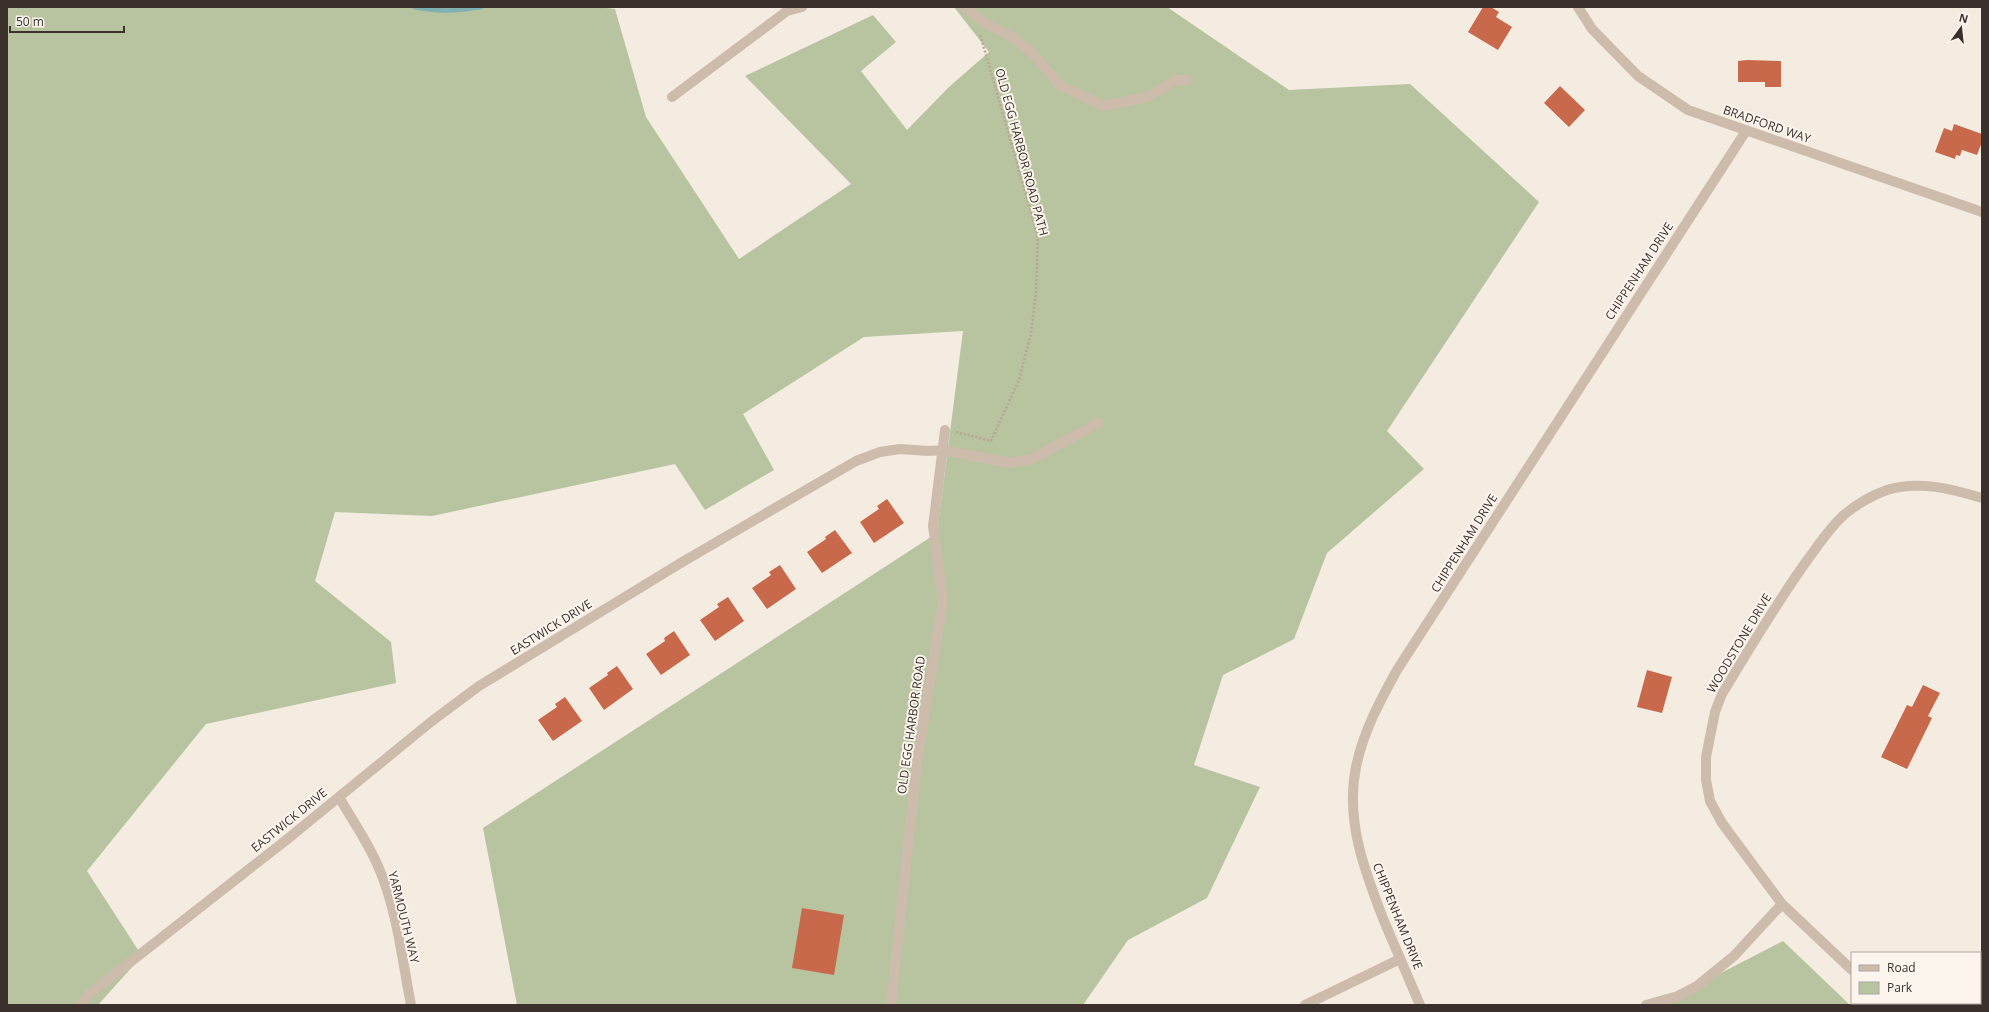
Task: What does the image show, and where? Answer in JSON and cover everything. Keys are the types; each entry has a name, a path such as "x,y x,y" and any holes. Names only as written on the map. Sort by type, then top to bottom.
{"street":[{"path":"672,97 785,9 802,7"},
{"path":"964,7 975,16 1012,37 1033,54 1061,86 1103,106 1147,97 1176,80 1187,80"},
{"name":"BRADFORD WAY","path":"1578,7 1592,29 1611,51 1638,76 1688,110 1982,212"},
{"name":"CHIPPENHAM DRIVE","path":"1420,1005 1364,871 1354,825 1353,796 1356,767 1373,712 1397,670 1746,131"},
{"name":"EASTWICK DRIVE","path":"81,1005 87,996 339,797 432,721 480,686 684,561 856,461 880,452 900,449 928,451 943,450 1009,463 1032,459 1098,423"},
{"name":"OLD EGG HARBOR ROAD","path":"889,1004 917,762 944,601 933,526 945,430"},
{"name":"WOODSTONE DRIVE","path":"1851,969 1782,904 1722,823 1710,801 1706,780 1706,757 1715,712 1722,694 1787,587 1829,531 1845,515 1859,505 1886,490 1907,486 1951,489 1982,498"},
{"name":"YARMOUTH WAY","path":"339,797 378,865 386,887 411,1005"},
{"path":"1646,1005 1678,996 1697,986 1734,956 1782,904"},
{"path":"1305,1005 1400,960"}],"path":[{"name":"OLD EGG HARBOR ROAD PATH","path":"945,430 991,441 1019,380 1031,333 1036,292 1038,237 975,16"}],"green space":[{"path":"7,7 597,7 615,9 646,117 739,259 851,184 745,76 873,15 896,42 861,71 907,130 949,87 989,52 954,7 1167,7 1289,90 1410,84 1539,202 1387,431 1424,469 1327,553 1294,639 1223,675 1194,765 1260,787 1207,898 1128,940 1083,1005 517,1005 483,828 937,533 963,331 864,337 743,414 774,470 705,510 675,464 432,516 335,512 315,581 391,642 396,683 206,724 87,871 142,956 98,1005 7,1005"},
{"path":"1783,941 1850,1005 1659,1005"}],"building":[{"path":"1483,7 1491,7 1499,12 1496,17 1512,27 1498,50 1468,32"},
{"path":"1738,61 1781,61 1781,87 1765,87 1765,82 1738,82"},
{"path":"1560,86 1585,110 1569,127 1544,103"},
{"path":"1954,124 1982,134 1982,142 1977,155 1962,150 1960,156 1956,155 1955,159 1935,152 1944,128 1952,131"},
{"path":"887,499 904,523 874,543 860,522 879,509 877,506"},
{"path":"835,530 852,553 822,573 807,552 826,539 825,537"},
{"path":"780,565 796,589 767,609 752,588 771,575 769,572"},
{"path":"728,597 744,621 715,641 700,620 719,607 717,604"},
{"path":"674,631 690,655 661,675 646,654 665,641 664,638"},
{"path":"617,666 633,689 604,710 589,688 608,675 607,673"},
{"path":"1647,670 1672,677 1662,713 1637,707"},
{"path":"1923,685 1940,693 1928,716 1932,718 1907,769 1881,757 1907,705 1912,707"},
{"path":"565,697 582,721 553,741 538,720 557,707 555,704"},
{"path":"802,908 844,915 834,975 792,968"}],"waterway":[{"path":"414,7 431,10 481,7"}]}
